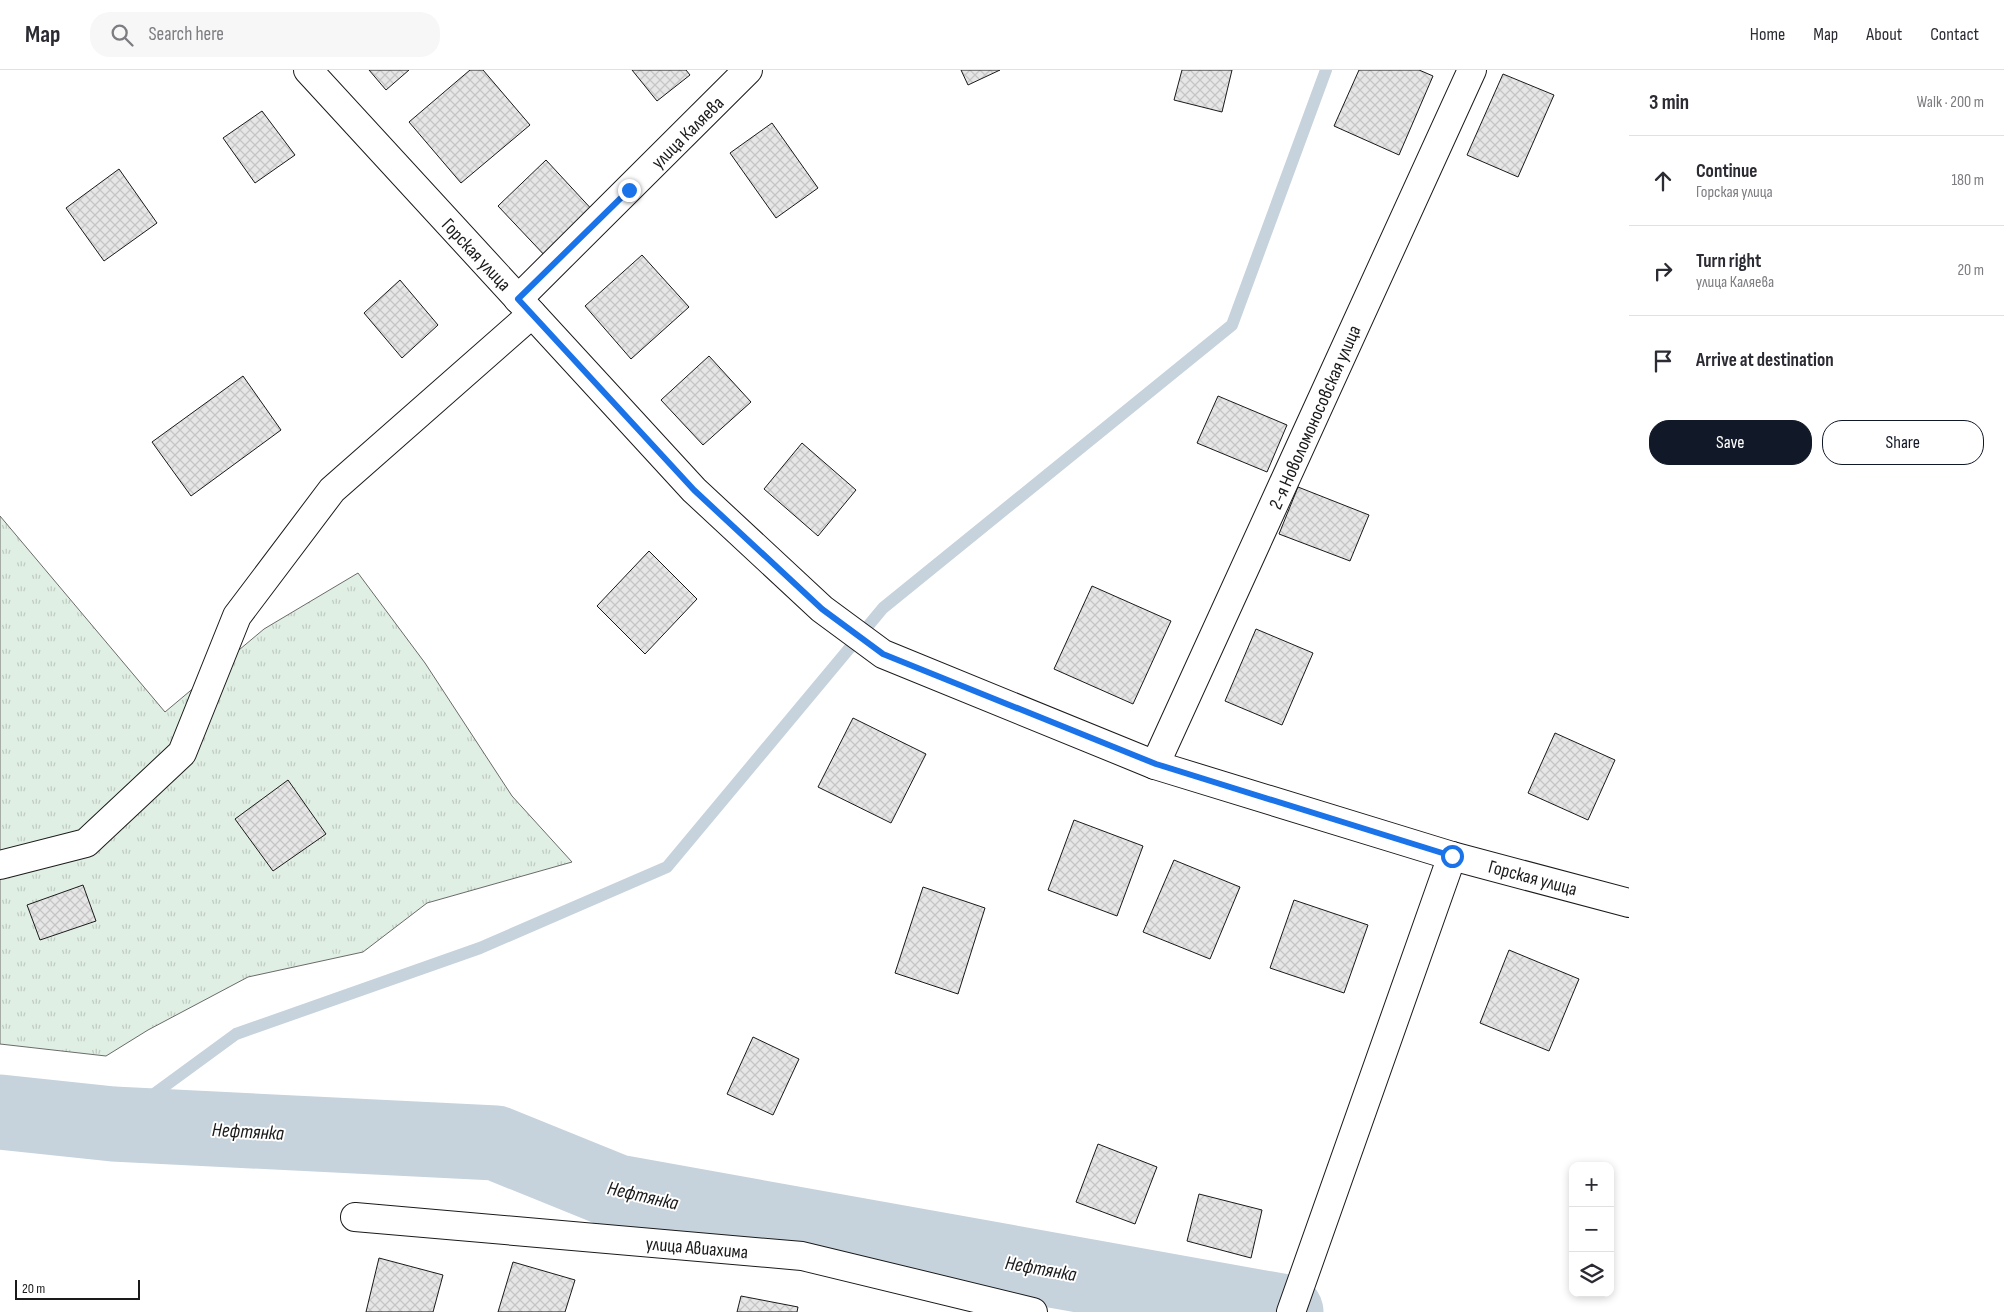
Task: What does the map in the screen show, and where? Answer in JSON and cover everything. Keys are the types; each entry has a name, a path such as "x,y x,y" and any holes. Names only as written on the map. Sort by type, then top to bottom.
{"street":[{"name":"Горская улица","path":"308,70 694,490 822,609 883,654 1156,764 1452,856 1629,903"},
{"name":"улица Каляева","path":"0,865 86,843 182,753 237,616 332,490 525,307 748,70"},
{"name":"2-я Новоломоносовская улица","path":"1156,764 1472,70"},
{"path":"1291,1312 1452,856"},
{"name":"улица Авиахима","path":"355,1217 802,1256 1033,1312"}],"green space":[{"path":"0,516 165,712 264,629 358,573 425,663 512,796 572,862 427,903 363,952 248,977 148,1030 106,1056 0,1044"}],"building":[{"path":"369,70 409,70 386,90"},
{"path":"470,70 483,70 530,125 461,183 409,122"},
{"path":"632,70 686,70 690,75 657,101"},
{"path":"961,70 1000,70 968,85"},
{"path":"1182,70 1232,70 1222,112 1174,100"},
{"path":"1359,70 1419,70 1433,76 1399,155 1334,126"},
{"path":"1503,74 1554,95 1518,177 1467,155"},
{"path":"262,111 295,155 255,183 223,138"},
{"path":"772,123 818,188 776,218 730,153"},
{"path":"546,160 596,214 548,259 498,206"},
{"path":"119,169 157,223 104,261 66,208"},
{"path":"642,255 689,307 631,359 585,306"},
{"path":"400,280 438,325 402,358 364,313"},
{"path":"709,356 751,402 703,445 661,400"},
{"path":"243,376 281,430 191,496 152,442"},
{"path":"1218,396 1287,425 1267,472 1197,443"},
{"path":"802,443 856,490 818,536 764,489"},
{"path":"1298,487 1369,515 1350,561 1279,534"},
{"path":"649,551 697,599 645,654 597,606"},
{"path":"1092,586 1171,621 1133,704 1054,669"},
{"path":"1256,629 1313,653 1282,725 1225,701"},
{"path":"853,718 926,754 891,823 818,787"},
{"path":"1555,733 1615,760 1588,820 1528,793"},
{"path":"288,780 326,834 273,871 235,819"},
{"path":"1074,820 1143,846 1117,916 1048,890"},
{"path":"1174,860 1240,887 1210,959 1143,932"},
{"path":"83,885 96,921 40,940 27,905"},
{"path":"923,887 985,908 958,994 895,973"},
{"path":"1294,900 1368,925 1344,993 1270,968"},
{"path":"1509,950 1579,979 1549,1051 1480,1023"},
{"path":"753,1037 799,1059 773,1115 727,1094"},
{"path":"1098,1144 1157,1167 1135,1224 1076,1202"},
{"path":"1199,1194 1262,1210 1251,1258 1187,1241"},
{"path":"379,1258 443,1275 433,1312 366,1312"},
{"path":"513,1262 575,1280 565,1312 498,1312"},
{"path":"741,1296 798,1307 797,1312 737,1312"}],"waterway":[{"path":"113,1124 236,1034 480,948 667,867 883,608 1232,325 1326,70"},
{"name":"Нефтянка","path":"0,1112 113,1124 496,1143 617,1192 1286,1312"}],"route":[{"path":"629,190 518,299 694,490 822,609 883,654 1156,764 1452,856"}]}
